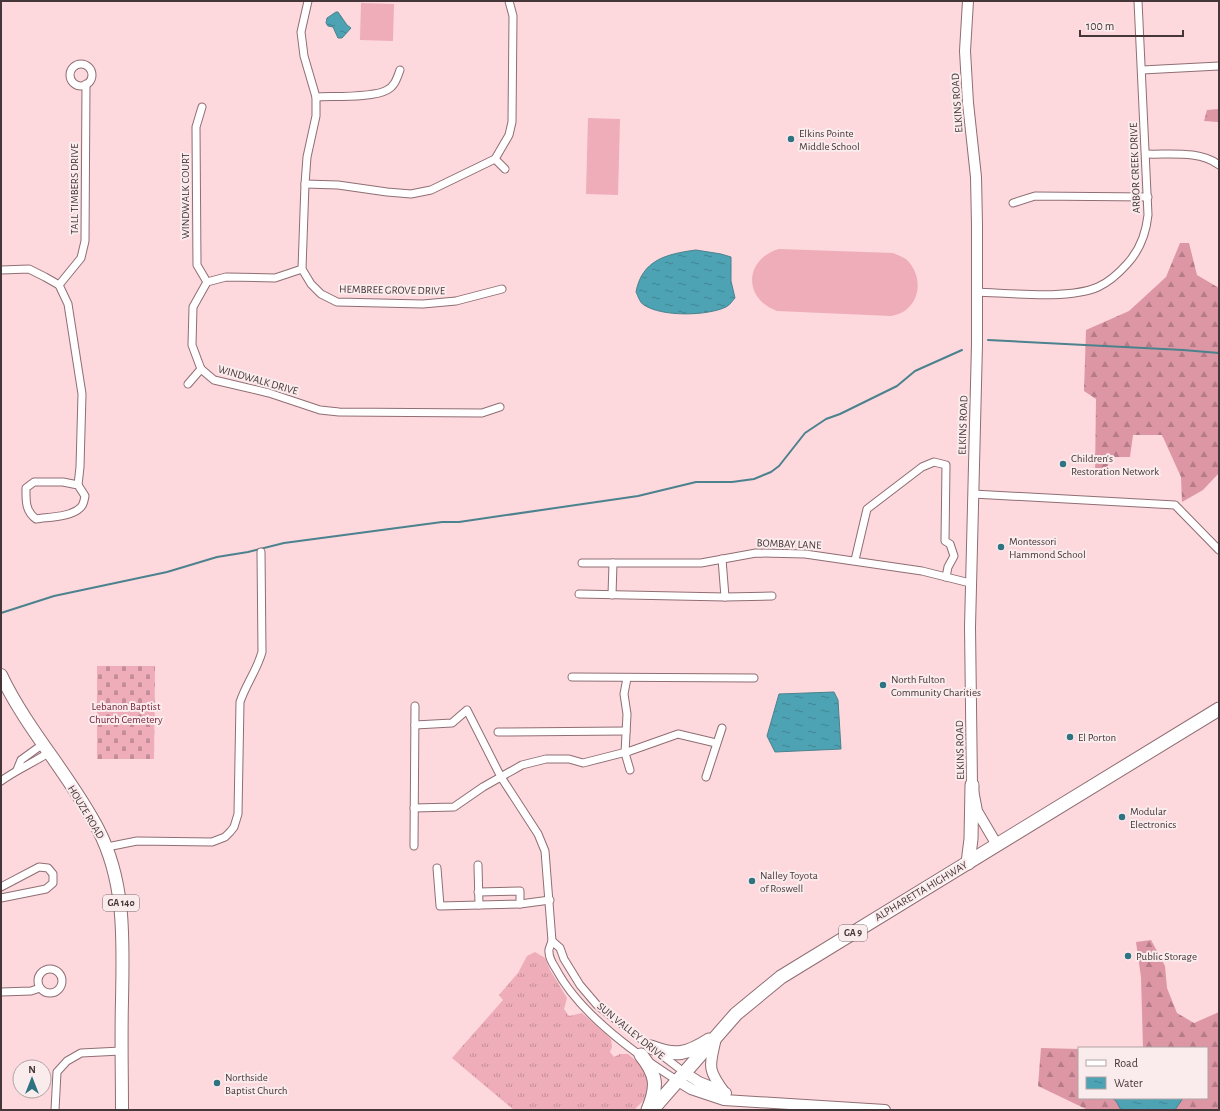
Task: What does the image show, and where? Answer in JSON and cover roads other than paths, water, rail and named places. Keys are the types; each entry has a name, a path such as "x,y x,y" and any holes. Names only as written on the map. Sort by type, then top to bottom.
{"highway":[{"name":"ALPHARETTA HIGHWAY","path":"652,1110 744,1005 781,977 1219,709"},
{"path":"968,863 971,839 972,785"},
{"path":"648,1110 654,1093 655,1080 646,1051 666,1053 683,1052 717,1035"}],"main road":[{"name":"HOUZE ROAD","path":"1,675 21,713 88,810 107,847 119,891 123,928 121,1051 122,1110"}],"street":[{"path":"207,282 226,277 275,278 302,270 304,184 307,156 316,116 316,97 304,56 301,32 308,1"},
{"path":"304,184 338,185 411,194 431,190 495,159 510,135 512,122 513,16 509,1"},
{"name":"ELKINS ROAD","path":"968,1 965,51 968,103 976,177 977,344 970,583 972,785 977,811 997,844"},
{"name":"ARBOR CREEK DRIVE","path":"976,292 1054,294 1077,293 1098,287 1117,275 1131,260 1141,243 1147,228 1148,197 1138,1"},
{"path":"1142,70 1219,66"},
{"path":"316,97 368,95 386,91 395,84 400,70"},
{"name":"TALL TIMBERS DRIVE","path":"59,285 81,258 85,241 86,84"},
{"name":"WINDWALK COURT","path":"202,107 196,127 197,265 207,282"},
{"path":"1146,154 1191,155 1206,158 1219,166"},
{"path":"495,159 505,169"},
{"path":"1013,203 1034,196 1148,197"},
{"path":"1,270 29,269 59,285 68,304 82,394 80,467 78,485 85,496 80,508 72,513 36,519 31,516 26,506 26,488 34,482 63,482 78,485"},
{"name":"HEMBREE GROVE DRIVE","path":"302,270 311,284 321,294 337,302 423,304 456,301 502,289"},
{"name":"WINDWALK DRIVE","path":"207,282 193,307 192,344 201,369 214,380 269,393 320,410 339,412 482,413 500,407"},
{"path":"188,384 201,369"},
{"path":"855,560 866,508 922,468 934,462 946,465 945,541 950,544 954,556 948,567 946,577"},
{"path":"973,494 1175,505 1219,550"},
{"path":"107,847 136,841 212,842 225,837 234,827 238,814 240,702 244,690 259,665 262,652 261,552"},
{"name":"BOMBAY LANE","path":"582,563 701,563 763,553 806,554 922,571 970,583"},
{"path":"722,559 725,597"},
{"path":"612,595 613,563"},
{"path":"579,594 725,597 772,596"},
{"path":"572,677 754,678"},
{"path":"627,678 624,694 627,714 625,753 630,770"},
{"path":"414,846 415,706"},
{"name":"SUN VALLEY DRIVE","path":"415,725 452,722 467,710 501,777 538,834 545,851 552,941 548,951 549,957 570,992 588,1012 646,1051 681,1077 690,1089 713,1098 724,1100 885,1110"},
{"path":"706,777 722,728"},
{"path":"498,732 626,731"},
{"path":"414,808 454,807 522,765 546,759 569,759 583,763 625,753 678,734 716,743"},
{"path":"1,781 17,770 27,767 45,749"},
{"path":"478,865 478,905"},
{"path":"1,887 39,867 48,868 53,874 53,883 46,889 1,898"},
{"path":"437,868 440,906 520,904 550,900"},
{"path":"478,892 520,891 520,904"},
{"name":"SUN VALLEY DRIVE","path":"552,941 560,948 564,959 580,985 597,1005 646,1051 681,1077 699,1082 731,1095 735,1100"},
{"path":"1,992 32,991 40,988"},
{"path":"717,1035 711,1054 710,1067 725,1093"},
{"path":"55,1110 57,1072 67,1061 81,1053 121,1051"}],"water":[{"path":"338,12 347,25 351,28 342,38 338,38 333,27 328,26 326,23 327,18"},
{"path":"696,250 731,257 731,281 735,298 730,304 718,310 685,314 662,312 652,309 640,301 636,292 639,281 644,272 650,266 657,260 665,257"},
{"path":"834,692 838,700 841,749 775,752 767,736 779,694"},
{"path":"1113,1099 1182,1099 1175,1110 1121,1110"}],"waterway":[{"path":"988,340 1219,353"},
{"path":"1,613 54,596 167,572 217,557 248,552 284,543 442,522 459,522 638,496 696,482 732,482 754,479 771,472 779,466 805,433 826,419 840,414 897,386 915,371 962,350"}],"place":[{"name":"Elkins Pointe Middle School","path":"791,139"},
{"name":"Children's Restoration Network","path":"1063,464"},
{"name":"Montessori Hammond School","path":"1001,547"},
{"name":"North Fulton Community Charities","path":"883,685"},
{"name":"El Porton","path":"1070,737"},
{"name":"Modular Electronics","path":"1122,817"},
{"name":"Nalley Toyota of Roswell","path":"752,881"},
{"name":"Public Storage","path":"1128,956"},
{"name":"Northside Baptist Church","path":"217,1083"}],"park label":[{"name":"Lebanon Baptist Church Cemetery","path":"126,712"}]}
